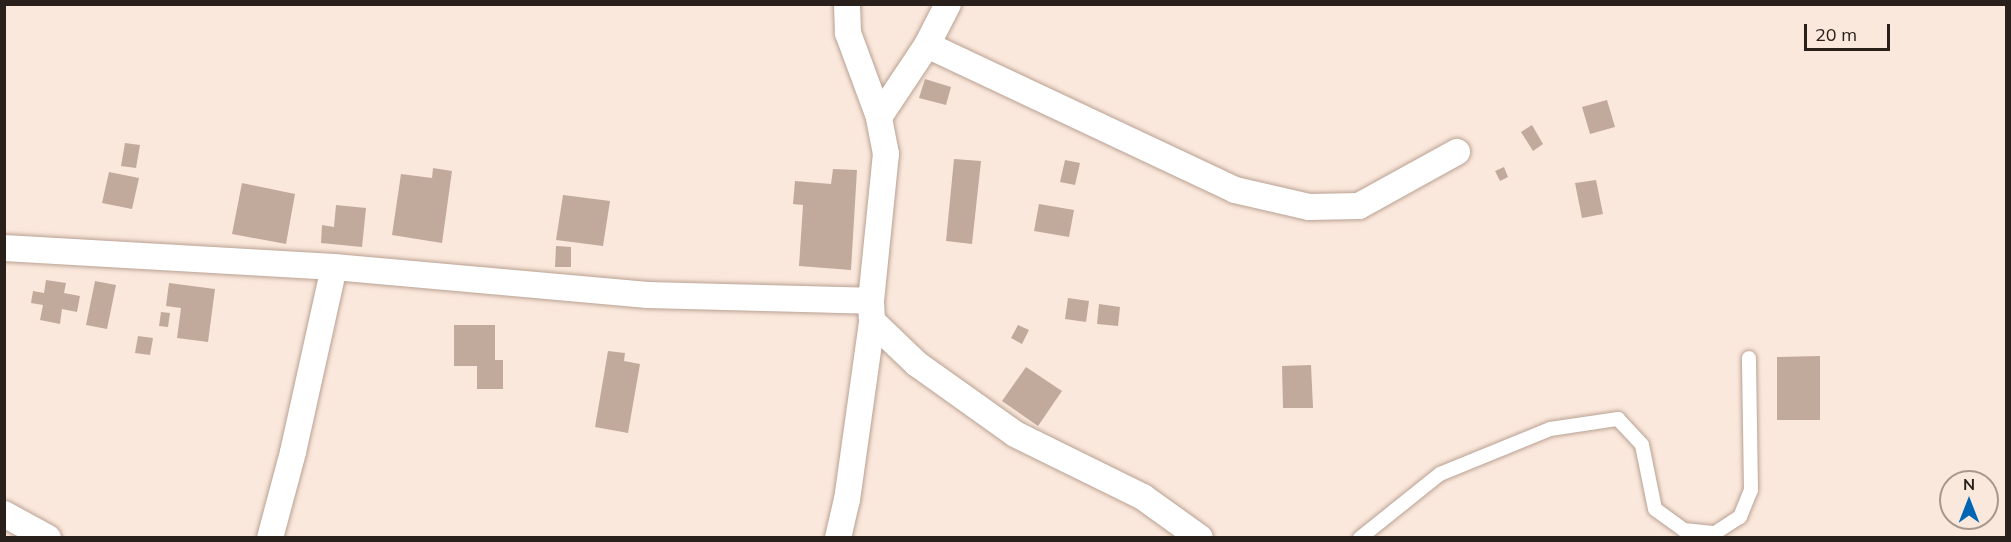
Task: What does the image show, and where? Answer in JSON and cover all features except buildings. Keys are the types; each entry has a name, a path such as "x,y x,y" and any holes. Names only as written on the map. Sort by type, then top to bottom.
{"street":[{"path":"838,537 847,500 872,311 886,154 879,117 848,33 847,4"},
{"path":"879,117 927,45 948,4"},
{"path":"927,45 1235,190 1310,207 1359,206 1457,153"},
{"path":"4,248 334,267 648,295 872,311 917,364 1015,434 1143,497 1200,537"},
{"path":"270,537 293,452 334,267"},
{"path":"4,514 48,537"}],"lane":[{"path":"1359,537 1440,474 1550,429 1618,419 1642,444 1655,509 1684,530 1715,533 1740,517 1751,490 1749,358"}]}
